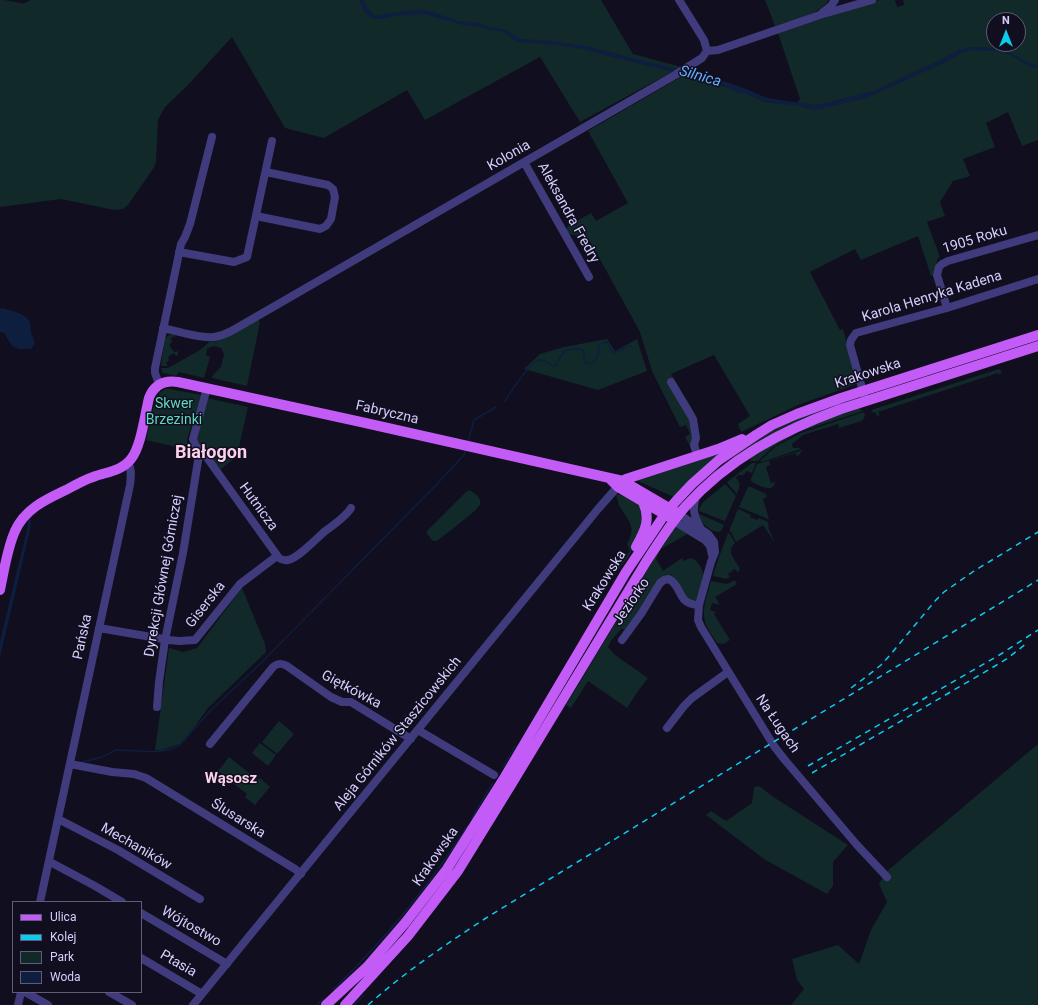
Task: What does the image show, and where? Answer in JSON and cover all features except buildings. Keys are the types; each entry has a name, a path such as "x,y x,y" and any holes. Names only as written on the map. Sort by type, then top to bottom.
{"main road":[{"name":"Krakowska","path":"326,1005 366,967 405,924 447,869 495,793 626,572 668,511 684,492 712,466 772,425 816,406 863,390 1038,335"},
{"name":"Krakowska","path":"345,1005 408,936 458,871 646,562 677,517 696,496 737,460 791,429 816,418 1038,346"},
{"name":"Fabryczna","path":"159,384 173,381 207,388 462,444 608,478 677,517"},
{"path":"0,590 7,556 19,523 33,507 86,479 120,468 128,463 136,450 150,396 159,384"},
{"path":"620,484 626,479 756,435"},
{"name":"Fabryczna","path":"620,484 643,502 668,511"},
{"path":"626,572 633,552 642,536 646,523 647,512 643,502"}],"street":[{"path":"679,0 704,40 707,51 718,50 820,15 872,0"},
{"path":"820,15 831,6 835,0"},
{"name":"Kolonia","path":"163,328 203,337 212,338 224,335 688,67 702,58 707,51"},
{"path":"159,384 155,368 179,252 190,224 212,137"},
{"path":"179,252 234,262 247,257 272,141"},
{"name":"Aleksandra Fredry","path":"524,162 589,276"},
{"path":"256,216 320,229 326,226 331,219 335,197 333,189 328,185 266,172"},
{"name":"1905 Roku","path":"947,308 937,275 939,267 942,264 1038,235"},
{"name":"Karola Henryka Kadena","path":"865,402 850,345 851,340 856,333 947,308 1038,279"},
{"path":"671,382 693,419 696,438 694,445 697,456"},
{"name":"Hutnicza","path":"207,388 193,439 195,445 205,455 277,556"},
{"name":"Dyrekcji Głównej Górniczej","path":"157,707 165,640 183,553 199,455 201,451"},
{"name":"Pańska","path":"40,901 132,477 128,463"},
{"name":"Aleja Górników Staszicowskich","path":"193,1005 620,484"},
{"name":"Na Ługach","path":"696,496 694,512 702,530"},
{"path":"277,556 284,561 294,558 349,512 351,508"},
{"name":"Na Ługach","path":"677,517 708,534 714,542 715,552 699,605 698,620 701,627 772,743 857,845 887,877"},
{"name":"Na Ługach","path":"677,517 710,546 712,554 711,562"},
{"name":"Giserska","path":"99,628 165,640 195,640 240,584 277,556"},
{"name":"Jeziorko","path":"622,640 641,614 660,583 664,580 669,579 674,583 688,604 699,605"},
{"name":"Giętkówka","path":"210,744 273,667 280,664 284,664 331,697 342,702 351,702 411,739"},
{"path":"667,728 689,701 728,672"},
{"path":"418,730 494,775"},
{"name":"Ślusarska","path":"70,764 112,772 134,774 146,778 301,874"},
{"name":"Mechaników","path":"58,820 118,850 200,899"},
{"path":"49,863 95,886 120,901"},
{"name":"Wójtostwo","path":"142,914 227,964"},
{"name":"Ptasia","path":"142,959 202,994"},
{"path":"18,1005 21,993"},
{"path":"27,993 48,1005"},
{"path":"111,993 132,1005"}],"green space":[{"path":"0,0 23,3 30,0 601,0 633,54 681,67 580,122 540,57 425,120 407,90 324,138 285,128 232,37 188,85 165,107 158,120 156,162 153,169 128,205 123,209 114,210 61,199 0,207"},
{"path":"765,0 829,0 812,14 775,26"},
{"path":"879,0 895,0 897,7 904,5 903,0 1038,0 1038,140 1022,146 1008,112 986,123 995,147 963,159 970,176 953,181 940,202 945,216 927,222 940,257 938,258 933,275 931,276 918,236 861,260 855,249 810,272 840,330 843,329 857,378 855,379 856,383 798,405 741,432 738,424 750,416 714,355 671,374 693,410 695,416 692,448 685,437 690,434 686,425 680,427 652,371 640,332 591,243 582,236 567,234 566,230 568,226 591,213 596,221 628,203 588,131 684,75 744,92 765,102 796,104 800,99 778,33"},
{"path":"258,319 260,322 247,386 212,378 221,367 224,354 221,348 213,346 207,349 206,355 210,357 204,378 179,372 176,376 163,373 161,368 168,368 200,350 209,342 217,341"},
{"path":"173,334 176,336 176,338 175,336 171,338 172,342 169,345 174,352 178,351 178,355 176,356 174,353 168,357 169,360 166,363 168,366 162,366 165,339 169,335"},
{"path":"607,339 615,351 637,339 647,371 598,390 524,369 540,354 564,347"},
{"path":"999,369 1002,372 999,375 998,373 878,412 880,415 877,416 875,412 873,413 871,410"},
{"name":"Skwer Brzezinki","path":"165,389 201,395 201,400 187,441 191,447 190,450 146,440 155,400 159,393"},
{"path":"207,398 248,407 237,456 220,470 197,440"},
{"path":"855,398 856,399 819,413 702,483 736,454 773,430 807,414"},
{"path":"859,408 863,411 799,432 773,447 758,461 750,460 756,452 825,419"},
{"path":"864,412 865,416 861,421 839,428 838,424 803,435 792,444 793,448 801,449 761,462 760,461 775,447 801,433"},
{"path":"725,450 674,497 637,480"},
{"path":"803,450 797,457 796,453 769,461 770,465 766,467 771,483 775,482 774,486 765,488 751,481 757,464"},
{"path":"752,463 756,463 752,473 747,471 743,475 738,475 736,478 739,484 737,494 727,482"},
{"path":"726,485 736,496 725,521 699,511 703,502"},
{"path":"748,487 766,494 767,497 763,499 769,519 739,507"},
{"path":"469,490 479,497 480,504 478,507 468,517 437,541 433,541 427,534 427,531"},
{"path":"616,495 621,495 639,503 645,521 629,556 613,575 630,550 627,544 632,529 629,521 619,506"},
{"path":"738,509 751,515 750,517 757,520 759,518 768,522 768,527 775,543 763,525 736,542 729,531"},
{"path":"697,513 724,525 721,531 715,532 709,528 703,523"},
{"path":"677,527 689,533 661,549 656,559 663,571 682,558 684,561 690,558 695,560 702,569 703,574 697,599 695,601 686,599 671,574 661,579 626,630 621,629 608,647 615,655 648,678 627,708 588,681 571,708 566,705 660,549"},
{"path":"728,533 735,543 731,550 732,556 740,569 738,573 735,569 728,574 730,577 726,579 713,575"},
{"path":"735,580 737,584 715,597 720,605 712,603 710,610 716,612 714,614 730,640 723,644 717,643 708,629 704,616 705,604 711,581 727,584"},
{"path":"242,588 265,644 266,652 208,708 180,744 162,750 155,750 169,648 183,652 197,648"},
{"path":"279,721 294,734 277,754 262,742"},
{"path":"260,743 276,755 268,766 252,753"},
{"path":"1038,744 1038,1005 791,1005 804,989 797,980 792,959 838,945 859,964 871,930 887,902 879,884 886,872"},
{"path":"229,757 258,780 260,778 270,787 255,805 245,797 247,794 218,771"},
{"path":"759,786 848,845 833,862 833,886 827,894 764,859 706,815 711,811 726,821 752,803 754,787"}],"water":[{"name":"Silnica","path":"360,0 364,0 369,10 377,16 415,10 430,11 458,21 478,23 489,27 503,29 521,39 552,41 587,46 712,77 767,98 815,105 876,90 959,50 969,47 984,47 986,47 986,51 970,50 866,98 814,110 799,106 765,102 744,93 736,92 718,83 584,49 519,42 501,31 463,25 424,14 374,19 363,10"},
{"path":"1000,52 1008,52 1013,54 1024,61 1038,66 1038,68 1027,64"},
{"path":"2,308 26,317 30,323 35,343 31,349 19,349 12,346 4,333 0,332 0,309"},
{"path":"30,518 31,524 29,534 0,657 0,641 26,534 27,522"}],"waterway":[{"path":"505,401 526,371 539,360 555,366 565,350 578,349 583,350 585,363 591,363 598,357 599,345 605,342 607,342 613,353 629,346"},
{"path":"468,442 474,420 496,407"},
{"path":"82,762 104,756 115,750 148,752 165,750 180,745 210,711 262,662 435,486 464,455 466,449"},
{"path":"503,767 515,746"},
{"path":"472,818 492,784"},
{"path":"333,990 371,951 405,912 438,870 468,825"},
{"path":"354,1005 364,995"},
{"path":"317,1005 323,999"}],"railway":[{"path":"851,688 881,665 944,592 974,571 1038,532"},
{"path":"368,1005 411,970 486,918 1038,580"},
{"path":"808,766 1001,654 1038,630"},
{"path":"812,773 995,666 1027,643"}],"district":[{"name":"Białogon","path":"211,453"},
{"name":"Wąsosz","path":"231,779"}]}
